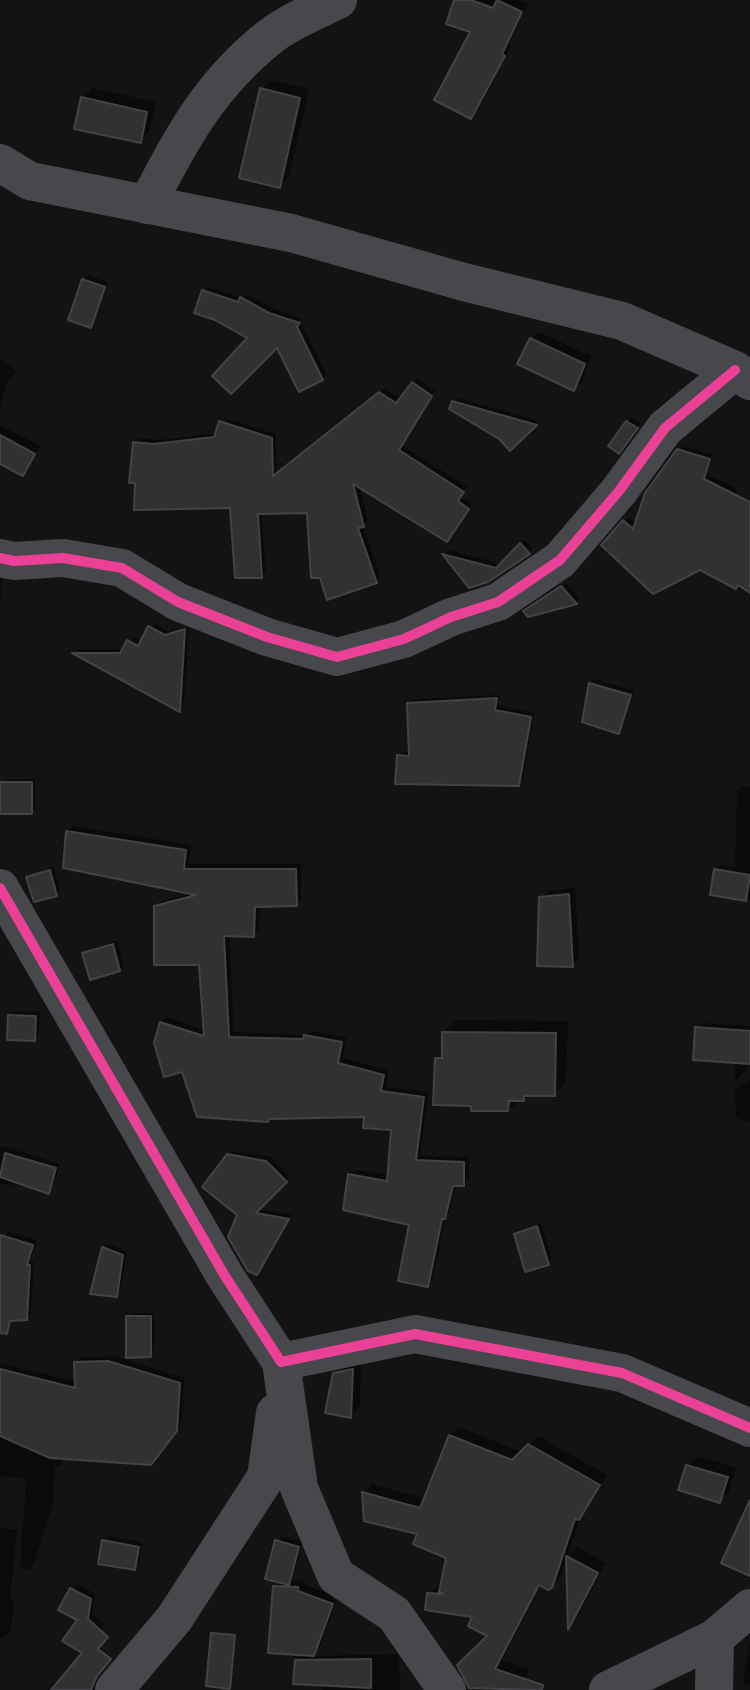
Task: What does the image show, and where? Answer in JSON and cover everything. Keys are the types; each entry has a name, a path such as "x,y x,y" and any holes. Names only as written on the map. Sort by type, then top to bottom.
{"street":[{"path":"147,205 183,134 222,80 273,34 338,0"},
{"path":"0,163 30,181 291,233 464,282 622,321 743,376"},
{"path":"0,558 14,561 63,558 122,568 178,602 267,637 338,657 404,639 451,617 498,602 561,560 619,491 664,428 743,376"},
{"path":"0,888 225,1276 281,1362 299,1488 336,1576 394,1614 447,1690"},
{"path":"281,1362 415,1334 622,1373 750,1428"},
{"path":"114,1690 174,1619 266,1477 281,1362"},
{"path":"608,1690 715,1638 750,1608"},
{"path":"714,1690 715,1638"}],"building":[{"path":"454,0 471,0 493,8 497,0 522,12 502,54 505,56 471,119 434,100 470,32 446,24"},
{"path":"260,88 300,98 280,188 239,178"},
{"path":"81,97 147,112 141,143 74,129"},
{"path":"82,279 105,287 91,328 68,320"},
{"path":"202,290 238,302 240,297 269,313 300,323 297,327 323,380 299,392 277,348 231,394 212,376 247,338 215,320 194,313"},
{"path":"530,338 585,364 574,391 517,364"},
{"path":"412,382 432,396 399,450 464,492 458,501 469,509 447,542 353,484 364,527 358,528 377,583 327,600 320,578 311,578 307,513 258,514 262,578 235,578 230,508 134,510 135,483 129,483 133,442 154,444 214,437 219,421 272,438 273,476 379,392 396,403"},
{"path":"452,401 537,425 510,451 499,439 449,409"},
{"path":"626,421 638,428 619,454 608,446"},
{"path":"0,435 35,454 23,476 0,464"},
{"path":"677,449 710,459 704,479 750,502 750,593 738,585 736,589 700,570 653,594 601,545 623,520 633,529 645,493"},
{"path":"520,543 530,554 488,582 469,588 442,554 496,568"},
{"path":"561,586 577,604 528,617 523,611"},
{"path":"148,626 165,635 185,629 180,712 72,653 120,653 127,640 138,646"},
{"path":"589,683 631,695 619,734 582,722"},
{"path":"497,698 495,710 531,717 519,786 395,784 397,755 409,756 407,703"},
{"path":"0,782 32,782 32,814 0,814"},
{"path":"66,831 186,850 184,869 296,869 297,906 255,907 254,937 224,936 229,1037 303,1039 304,1035 342,1042 338,1063 384,1075 381,1091 424,1097 416,1160 464,1162 464,1186 453,1186 445,1219 442,1219 428,1287 398,1281 409,1225 343,1210 348,1174 387,1181 391,1130 363,1128 364,1117 269,1119 268,1122 197,1117 182,1072 164,1077 154,1043 160,1022 204,1036 199,965 154,965 154,906 196,895 63,868"},
{"path":"714,869 750,875 746,901 710,895"},
{"path":"50,870 57,896 34,902 26,877"},
{"path":"569,894 573,967 537,966 539,897"},
{"path":"113,944 120,971 90,980 82,953"},
{"path":"8,1015 36,1016 35,1041 7,1040"},
{"path":"695,1027 750,1031 750,1064 693,1060"},
{"path":"442,1032 556,1033 555,1096 524,1096 524,1101 509,1101 508,1111 471,1111 471,1106 433,1105 435,1058 442,1058"},
{"path":"5,1153 56,1168 49,1194 0,1177"},
{"path":"227,1154 266,1161 287,1182 256,1213 289,1219 257,1275 248,1271 228,1237 237,1215 202,1187"},
{"path":"537,1226 549,1265 525,1272 514,1234"},
{"path":"0,1235 33,1245 27,1265 30,1265 27,1320 10,1321 7,1334 0,1333"},
{"path":"102,1247 123,1255 117,1297 90,1294"},
{"path":"126,1316 151,1316 151,1357 126,1358"},
{"path":"108,1361 180,1383 177,1431 151,1465 50,1458 0,1436 0,1369 75,1388 74,1362"},
{"path":"353,1369 351,1418 325,1413 333,1373"},
{"path":"449,1435 512,1460 528,1444 600,1485 579,1520 575,1519 552,1588 548,1590 539,1585 495,1669 543,1685 542,1690 469,1688 457,1665 487,1636 468,1626 472,1617 425,1610 427,1593 443,1594 439,1592 446,1558 413,1544 417,1534 364,1521 362,1492 420,1508"},
{"path":"686,1465 728,1477 720,1503 678,1490"},
{"path":"750,1500 750,1576 721,1563"},
{"path":"102,1540 139,1547 135,1570 98,1564"},
{"path":"275,1540 299,1547 289,1585 265,1579"},
{"path":"566,1556 598,1573 568,1630"},
{"path":"273,1586 298,1587 298,1591 333,1604 314,1656 268,1653"},
{"path":"70,1588 91,1599 88,1619 108,1637 98,1649 111,1659 97,1676 91,1690 51,1690 82,1653 62,1641 77,1620 58,1610"},
{"path":"211,1633 235,1635 230,1689 206,1686"},
{"path":"371,1659 371,1688 293,1684 295,1660"}],"cycle path":[{"path":"0,558 14,561 63,558 122,568 178,602 267,637 337,657 404,639 451,617 498,602 560,560 619,491 665,428 735,370"},
{"path":"0,888 225,1276 281,1362 415,1334 622,1373 750,1428"}]}
